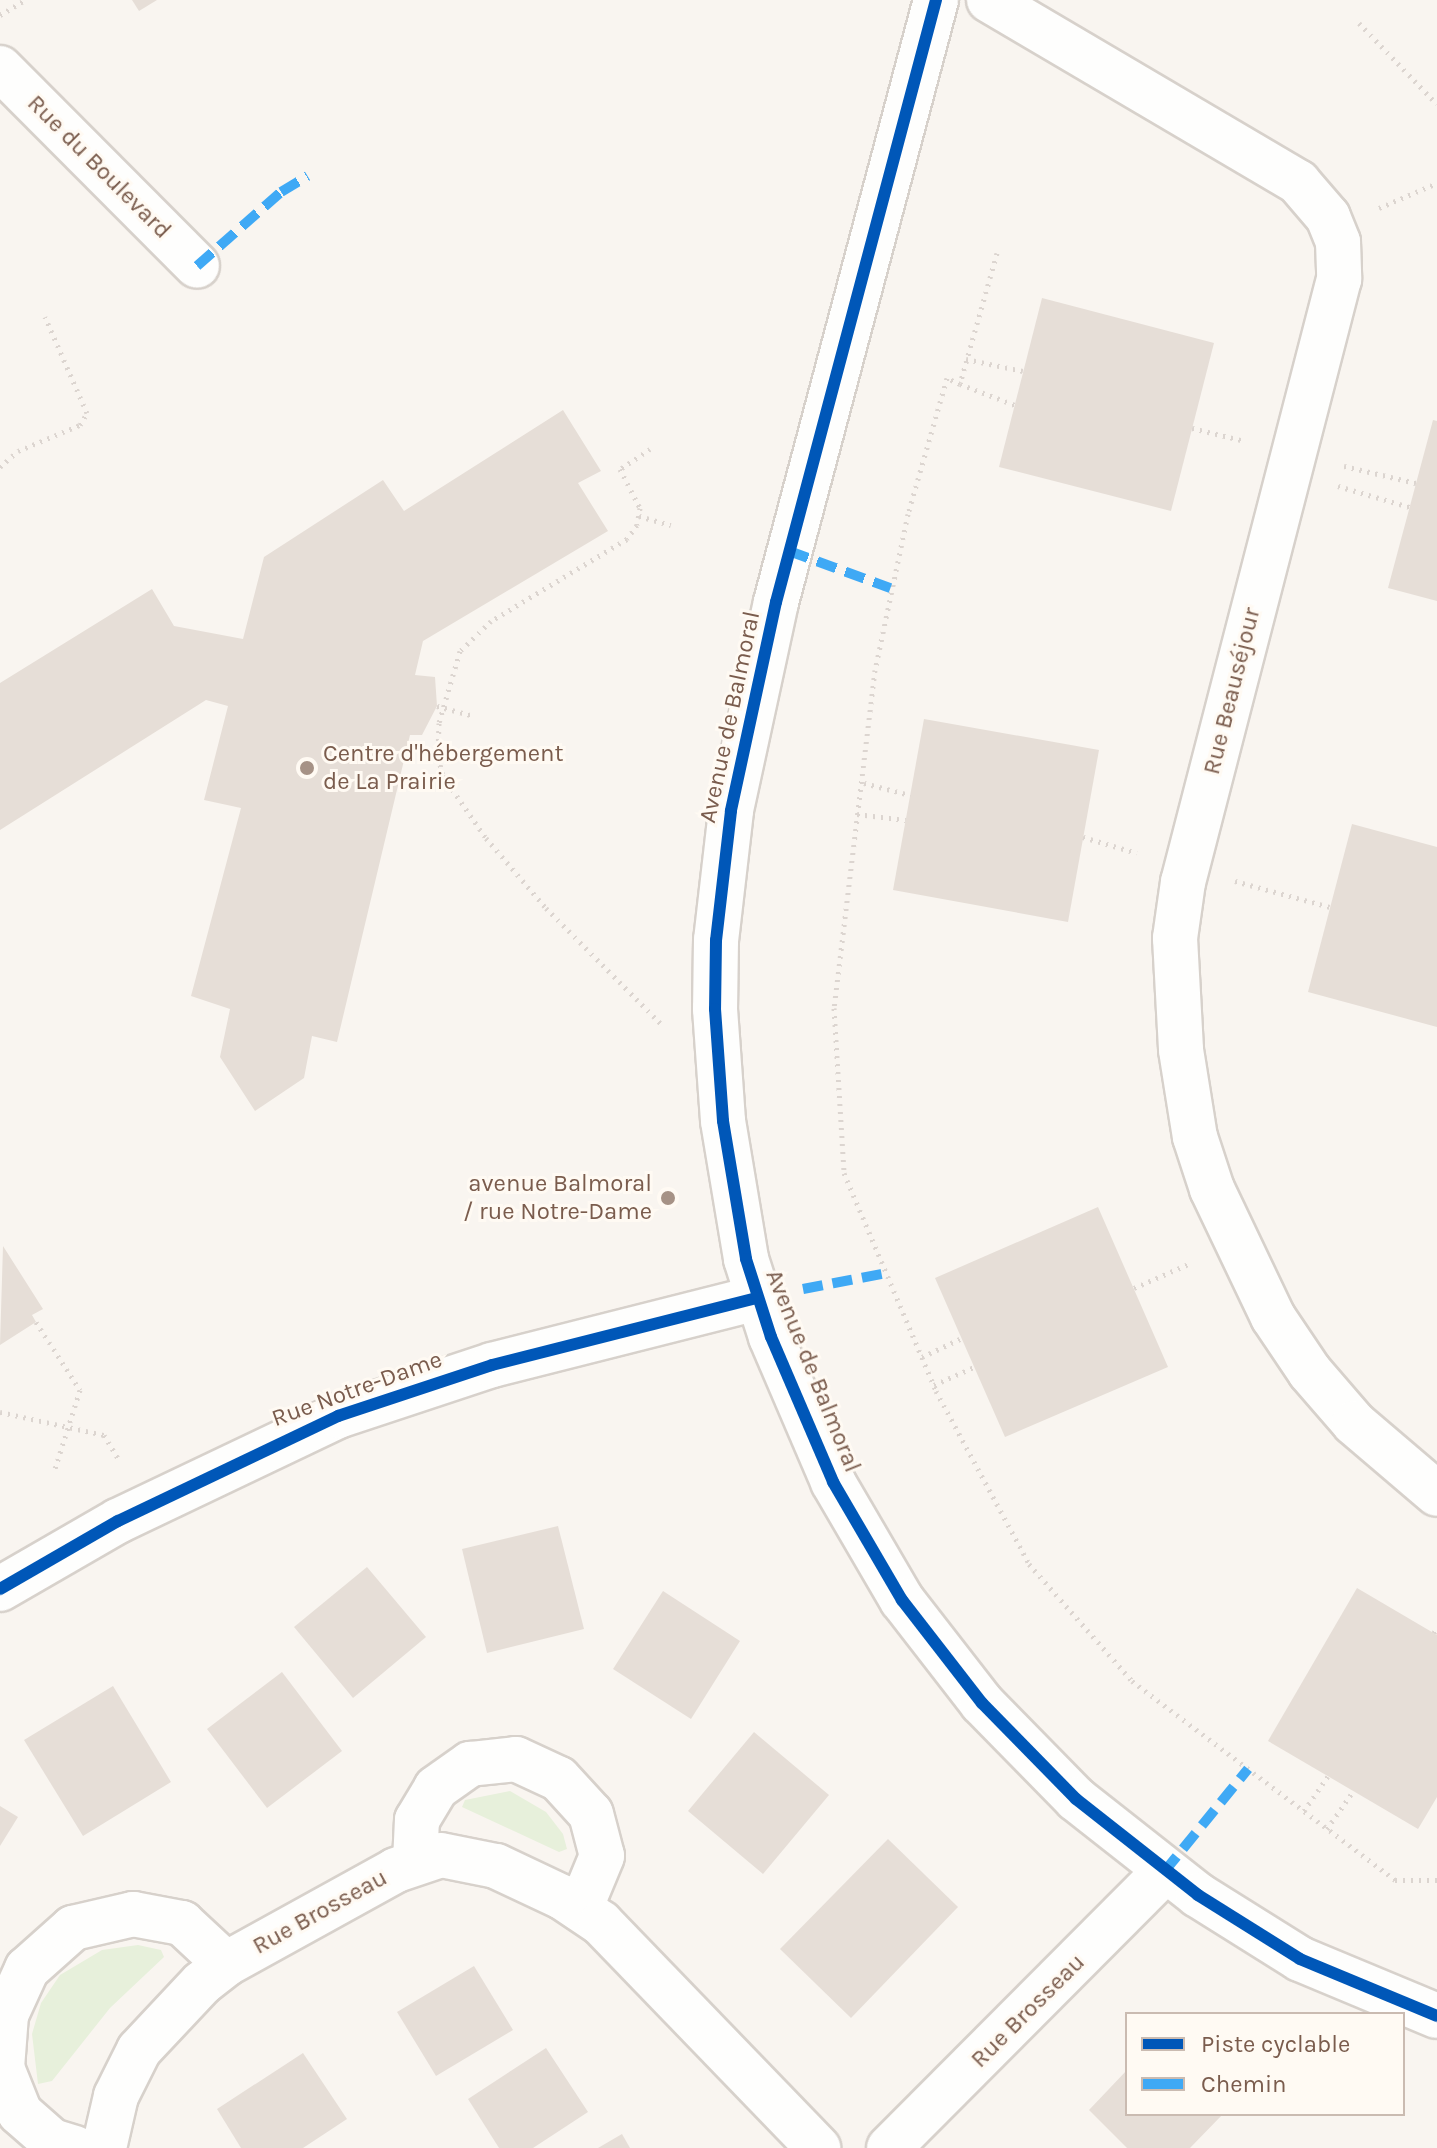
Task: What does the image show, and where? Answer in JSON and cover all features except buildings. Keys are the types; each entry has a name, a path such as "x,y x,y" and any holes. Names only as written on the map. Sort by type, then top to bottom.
{"street":[{"name":"Avenue de Balmoral","path":"936,0 772,617 742,748 722,872 716,940 718,1067 730,1169 756,1298 833,1482 902,1600 942,1655 1026,1749 1076,1799 1164,1872 1300,1959 1437,2016"},
{"name":"Rue Beauséjour","path":"989,0 1289,175 1315,198 1332,228 1339,279 1183,882 1175,938 1181,1060 1195,1137 1236,1244 1273,1317 1310,1372 1354,1423 1437,1494"},
{"name":"Rue du Boulevard","path":"0,68 197,266"},
{"name":"Rue Notre-Dame","path":"0,1589 118,1521 338,1416 492,1365 756,1298"},
{"name":"Rue Brosseau","path":"415,1862 417,1820 436,1788 470,1764 516,1759 559,1779 591,1814 602,1856 580,1909"},
{"name":"Rue Brosseau","path":"104,2148 116,2096 139,2050 226,1964 415,1862 441,1855 467,1857 534,1882 580,1909 616,1937 818,2148"},
{"name":"Rue Brosseau","path":"889,2148 1164,1872"},
{"name":"Rue Brosseau","path":"75,2148 52,2141 20,2113 2,2068 6,2015 27,1969 73,1928 133,1914 182,1923 226,1964"}],"path":[{"path":"0,15 25,0"},
{"path":"1359,23 1437,104"},
{"path":"1332,228 1437,183"},
{"path":"960,384 997,253"},
{"path":"0,467 18,451 72,430 87,413 83,394 45,317"},
{"path":"966,359 1023,371"},
{"path":"1015,405 947,378 890,588 875,670 864,783 857,814 834,1008 844,1173 934,1385 1029,1564 1081,1626 1132,1681 1395,1880 1437,1880"},
{"path":"650,449 620,469 634,491 639,516 627,539 470,637 460,651 440,707 438,757 443,776 486,838 546,908 664,1027"},
{"path":"1291,463 1416,483"},
{"path":"1291,463 1410,507"},
{"path":"639,516 671,525"},
{"path":"440,707 471,715"},
{"path":"864,783 910,795"},
{"path":"857,814 906,820"},
{"path":"1134,1288 1236,1244"},
{"path":"36,1322 80,1390 54,1472"},
{"path":"922,1357 962,1338"},
{"path":"934,1385 974,1367"},
{"path":"0,1412 104,1435 121,1463"},
{"path":"1304,1811 1328,1776"},
{"path":"1327,1829 1354,1790"}],"green space":[{"path":"510,1791 546,1812 563,1834 567,1849 559,1852 462,1807 465,1800"},
{"path":"138,1945 161,1950 164,1957 110,2008 52,2081 38,2084 32,2034 41,2003 60,1975 102,1950"}],"marked path":[{"path":"197,266 281,192 308,176"},
{"path":"789,551 890,588"},
{"path":"803,1289 887,1273"},
{"path":"1164,1872 1248,1769"}],"cycle path":[{"path":"936,0 776,602 731,811 716,940 715,1009 723,1121 746,1259 771,1337 833,1482 902,1600 982,1703 1076,1799 1198,1895 1300,1959 1437,2016"},
{"path":"0,1589 118,1521 338,1416 492,1365 756,1298"}],"place":[{"name":"Centre d'hébergement de La Prairie","path":"307,768"},
{"name":"avenue Balmoral / rue Notre-Dame","path":"668,1198"}]}
